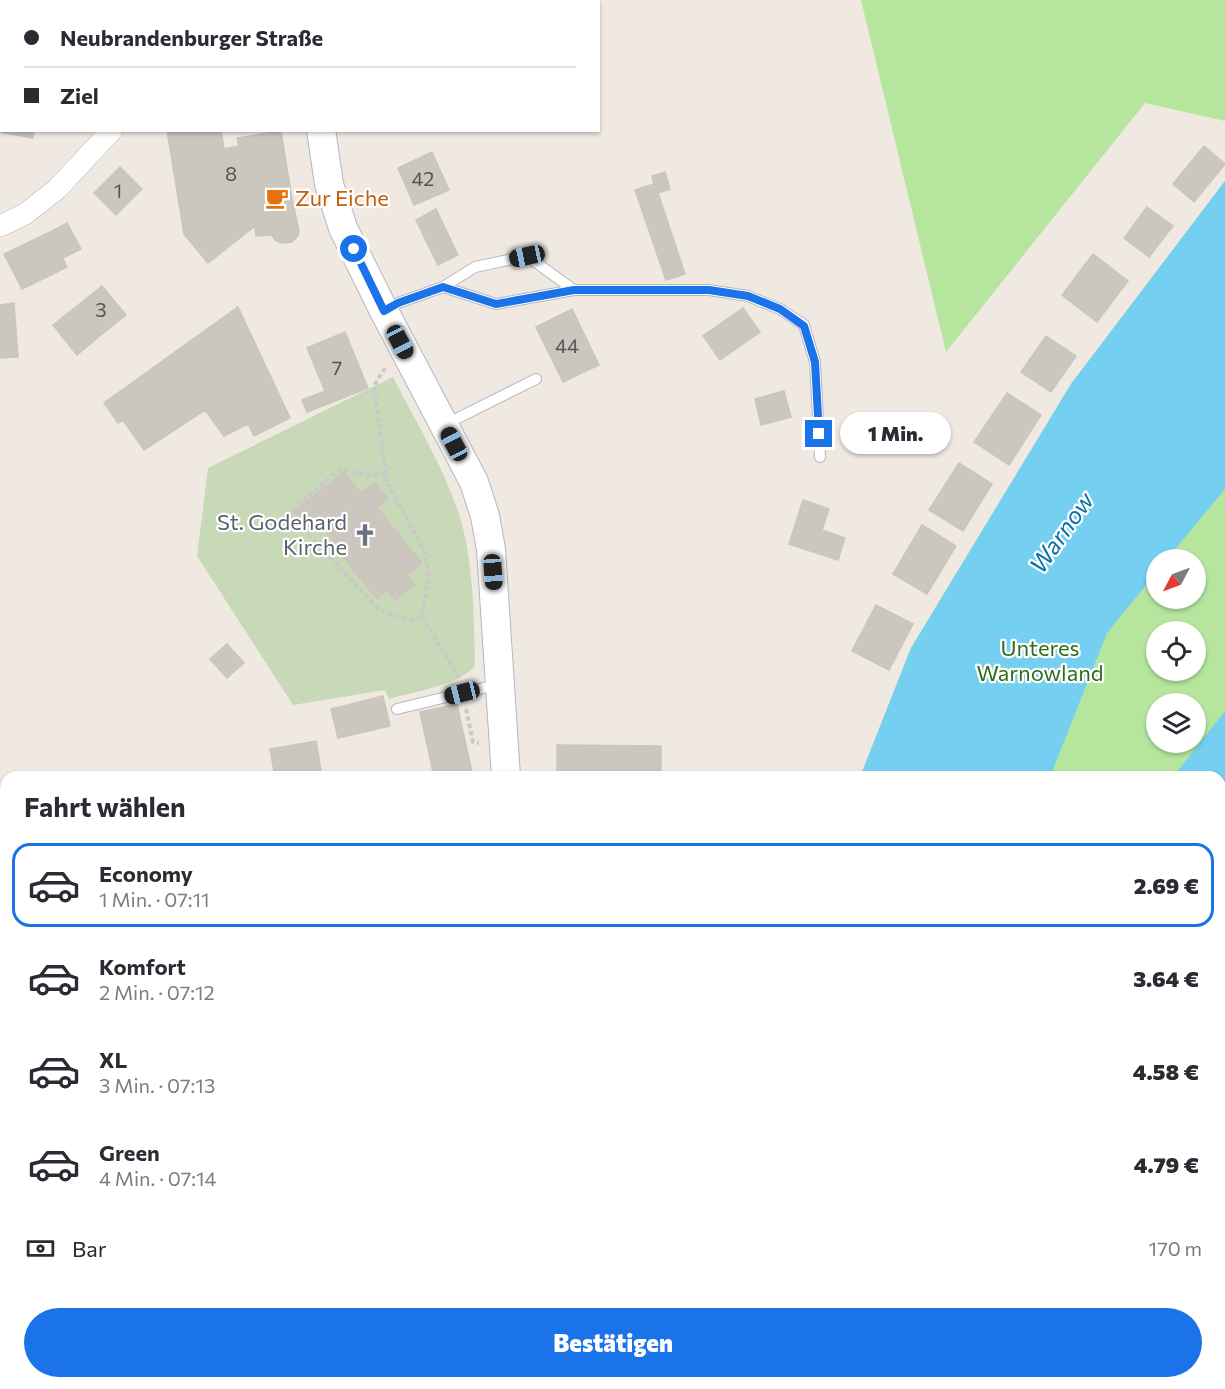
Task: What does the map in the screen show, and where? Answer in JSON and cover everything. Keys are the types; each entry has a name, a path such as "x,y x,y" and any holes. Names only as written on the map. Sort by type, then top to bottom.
{"main road":[{"path":"321,132 329,184 343,228 474,482 485,516 491,549 506,771"}],"street":[{"path":"0,226 25,214 57,189 110,132"}],"lane":[{"path":"384,311 398,303 443,287 475,267 527,256 574,290"},
{"path":"443,287 496,304 574,290 709,290 748,296 780,309 804,326 815,362 820,457"},
{"path":"444,425 536,379"},
{"path":"398,709 500,684"}],"path":[{"path":"400,342 374,386 387,482 423,549 429,573 422,616 459,677 473,742 504,744"},
{"path":"386,474 367,475 339,470 289,512 378,609 411,621 422,616"}],"green space":[{"path":"861,0 1225,0 1225,121 1145,103 946,352"},
{"name":"Unteres Warnowland","path":"1225,181 1225,771 862,771 911,648 1071,384"},
{"path":"393,377 434,455 460,517 470,569 475,666 468,673 447,683 389,699 385,690 293,705 197,556 208,468"}],"water":[{"name":"Unteres Warnowland","path":"1225,181 1225,489 1175,549 1146,549 1146,585 1107,633 1052,771 862,771 911,648 1071,384"},
{"path":"1225,711 1225,771 1178,771 1192,753 1206,753 1206,735"}],"building":[{"path":"0,132 34,132 33,138"},
{"path":"167,132 221,132 224,149 239,146 237,138 281,132 299,230 298,236 292,242 281,243 272,235 256,236 255,226 208,263 184,234"},
{"path":"1204,146 1225,164 1194,202 1173,184"},
{"path":"432,152 449,190 414,205 398,168"},
{"path":"120,167 142,189 116,215 94,193"},
{"path":"665,172 670,189 658,193 685,274 666,280 635,190 654,184 652,176"},
{"path":"1147,207 1173,226 1149,257 1124,238"},
{"path":"436,209 458,255 438,265 416,220"},
{"path":"67,223 81,249 63,258 50,232"},
{"path":"50,232 67,267 45,278 27,243"},
{"path":"27,243 45,278 22,289 4,254"},
{"path":"1093,254 1128,281 1097,322 1062,295"},
{"path":"102,286 126,315 101,335 77,306"},
{"path":"14,303 16,330 0,331 0,305"},
{"path":"77,306 101,335 77,355 53,325"},
{"path":"238,307 290,418 254,436 248,424 224,436 205,410 144,450 123,420 118,423 104,403"},
{"path":"743,308 760,332 720,360 703,336"},
{"path":"572,309 599,365 563,382 536,327"},
{"path":"16,330 18,357 0,358 0,331"},
{"path":"345,332 368,388 330,403 307,348"},
{"path":"1046,336 1076,356 1051,392 1021,372"},
{"path":"325,391 330,403 307,412 302,400"},
{"path":"784,391 791,417 761,425 755,399"},
{"path":"1007,393 1041,415 1009,465 974,442"},
{"path":"959,463 992,484 963,531 929,510"},
{"name":"St. Godehard Kirche","path":"344,472 361,493 375,482 388,499 377,508 422,563 407,575 415,585 395,600 387,590 377,599 332,544 335,542 317,520 307,529 294,512"},
{"path":"803,500 829,509 822,530 845,538 838,560 789,544"},
{"path":"922,525 956,546 927,594 893,574"},
{"path":"876,605 913,624 889,670 852,651"},
{"path":"227,644 244,663 227,678 210,659"},
{"path":"383,696 390,726 338,738 331,709"},
{"path":"457,704 472,771 433,771 420,712"},
{"path":"316,741 321,771 274,771 270,749"},
{"path":"557,745 661,746 661,771 557,771"}],"place":[{"name":"Zur Eiche","path":"277,198"},
{"name":"St. Godehard Kirche","path":"365,535"}],"route":[{"path":"354,249 384,311 398,303 443,287 496,304 574,290 709,290 748,296 780,309 804,326 815,362 819,434"}],"water label":[{"name":"Warnow","path":"1062,533"}]}
